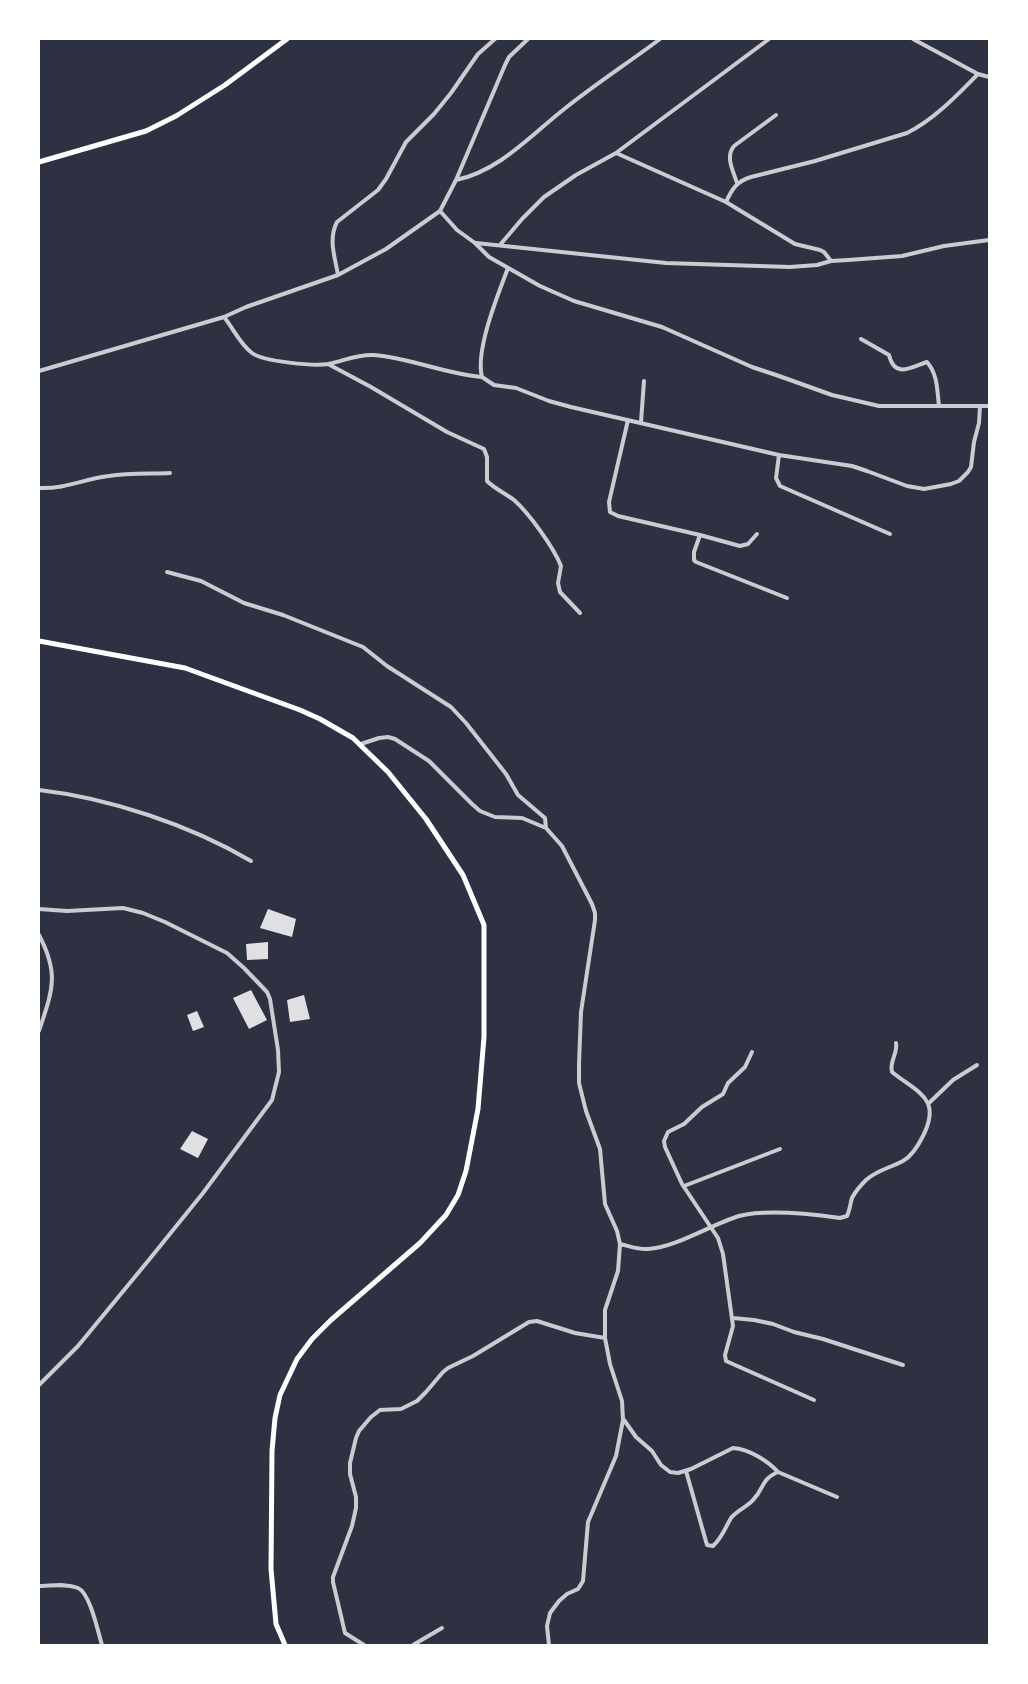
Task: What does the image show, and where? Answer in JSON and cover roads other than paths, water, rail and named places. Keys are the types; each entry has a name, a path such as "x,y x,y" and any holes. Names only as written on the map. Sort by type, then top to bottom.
{"main road":[{"path":"39,162 146,131 176,116 287,39"},
{"path":"39,641 184,668 300,710 335,727 361,744 388,772 426,819 463,875 484,925 482,1068 478,1109 463,1183 446,1215 420,1243 312,1339 297,1359 280,1395 272,1451 271,1569 276,1624 285,1645"}],"street":[{"path":"338,275 333,242 337,222 378,189 406,142 434,114 481,50 495,39"},
{"path":"39,371 224,317 338,275 386,249 440,211 456,180 504,65 528,39"},
{"path":"456,180 470,178 492,167 574,102 660,39"},
{"path":"500,246 544,197 576,175 616,153 769,39"},
{"path":"913,39 978,74 989,77"},
{"path":"726,202 737,183 751,177 834,156 907,133 939,112 978,74"},
{"path":"737,183 730,160 731,150 776,115"},
{"path":"616,153 726,202 795,244 820,250 831,261"},
{"path":"440,211 457,230 489,257 540,286 574,301 662,327 752,367 832,395 879,406 985,406"},
{"path":"475,243 681,264 790,267 817,265 831,261 902,256 934,248 987,240 989,233"},
{"path":"482,377 481,362 484,342 496,299 508,268"},
{"path":"224,317 247,349 259,357 274,361 327,364 352,357 372,355 399,359 482,377 494,386 516,388 571,407 779,456 852,466 897,483 924,489 951,484 964,477 971,467 979,423 989,400"},
{"path":"861,339 890,355 896,368 906,369 927,362 936,378 939,406"},
{"path":"327,364 447,432 484,449 487,457 487,481 523,509 551,548 561,566 558,583 560,592 580,613"},
{"path":"641,422 644,381"},
{"path":"628,420 609,502 610,512 618,516 740,546 748,544 757,534"},
{"path":"779,456 776,480 780,486 890,534"},
{"path":"39,488 64,487 109,476 170,473"},
{"path":"700,535 693,556 696,562 787,598"},
{"path":"167,572 207,584 244,603 287,616 368,650 457,713 508,777 518,795 545,818 546,828"},
{"path":"361,744 379,738 388,737 395,740 429,761 480,811 495,817 522,818 546,828 562,846 595,913 581,1012 579,1083 586,1111 600,1149 603,1197 620,1244 618,1271 604,1310 606,1351 622,1401 623,1420 616,1456 588,1522 584,1581 578,1589 559,1601 550,1613 547,1626 549,1645"},
{"path":"39,790 119,806 141,813 216,842 250,861"},
{"path":"39,909 67,911 132,909 165,922 231,956 267,992 270,999 279,1072 272,1100 203,1193 78,1346 39,1385"},
{"path":"39,935 53,975 51,992 39,1031"},
{"path":"620,1244 646,1250 738,1216 751,1214 769,1212 840,1218 847,1216 853,1198 867,1179 888,1166 903,1161 913,1152 929,1121 928,1103 923,1096 892,1072 896,1043"},
{"path":"752,1052 745,1067 728,1083 723,1094 702,1107 684,1124 668,1132 665,1137 665,1148 684,1186 717,1239 723,1254 733,1318 725,1355 726,1361 814,1400"},
{"path":"928,1103 953,1080 976,1065"},
{"path":"684,1186 780,1149"},
{"path":"733,1318 761,1321 903,1365"},
{"path":"364,1645 345,1633 333,1582 352,1527 356,1508 350,1464 359,1431 380,1410 401,1409 421,1399 439,1375 448,1368 473,1356 529,1322 537,1321 575,1333 605,1338"},
{"path":"623,1420 636,1437 652,1451 661,1465 670,1472 686,1471 733,1448 740,1449 761,1459 778,1472 837,1497"},
{"path":"686,1471 707,1545 713,1546 733,1516 754,1500 769,1476 778,1472"},
{"path":"39,1586 68,1586 82,1590 102,1645"},
{"path":"413,1645 442,1628"}]}
